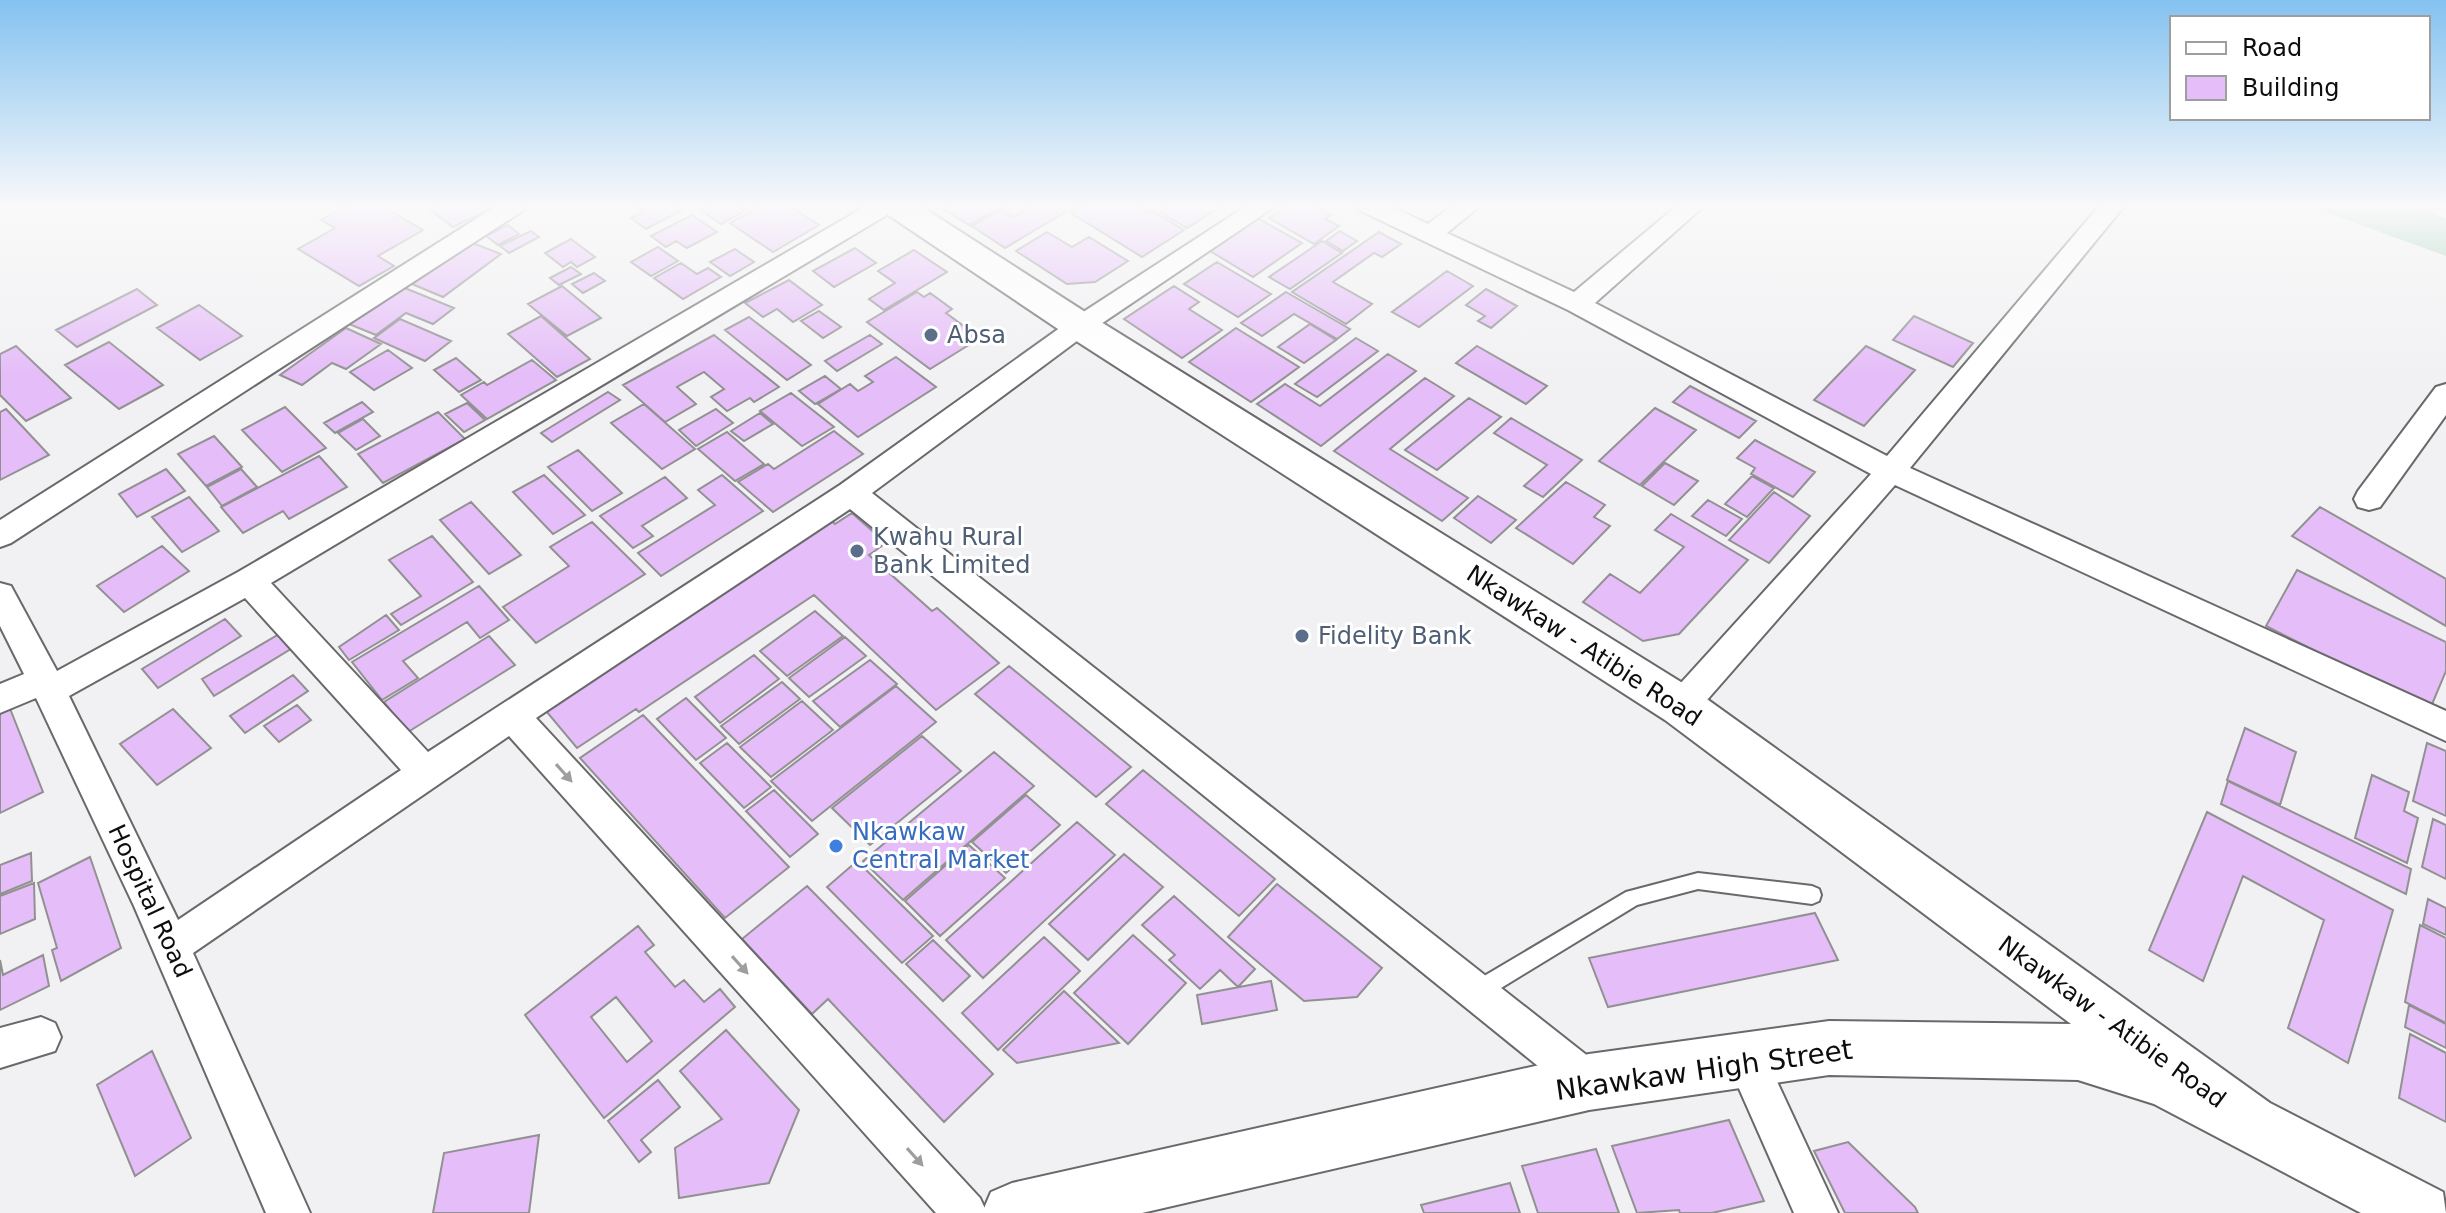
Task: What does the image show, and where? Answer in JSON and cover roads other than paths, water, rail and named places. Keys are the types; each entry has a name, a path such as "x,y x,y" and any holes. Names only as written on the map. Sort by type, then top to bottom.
{"main road":[{"name":"Nkawkaw - Atibie Road","path":"982,262 1681,706 2249,1122"},
{"name":"Nkawkaw High Street","path":"1012,1213 1589,1082 1829,1048 2078,1052 2165,1079 2422,1213"}],"street":[{"path":"0,535 427,262"},
{"path":"0,699 48,685 249,581 790,262"},
{"path":"171,946 512,715 851,493 1080,326 1178,262"},
{"path":"1488,262 1577,304 1891,471 2446,727"},
{"path":"1577,304 1627,262"},
{"path":"1681,706 1891,471 2066,262"},
{"path":"2369,499 2446,394"},
{"path":"851,493 1589,1082"},
{"path":"249,581 425,773"},
{"name":"Hospital Road","path":"0,595 48,685 171,946 288,1213"},
{"path":"512,715 965,1213"},
{"path":"0,1048 41,1037"},
{"path":"1746,1059 1816,1213"}],"lane":[{"path":"1476,992 1633,898 1698,881 1812,895"}],"place":[{"name":"Absa","path":"931,335"},
{"name":"Kwahu Rural Bank Limited","path":"857,551"},
{"name":"Fidelity Bank","path":"1302,636"},
{"name":"Nkawkaw Central Market","path":"836,846"}]}
